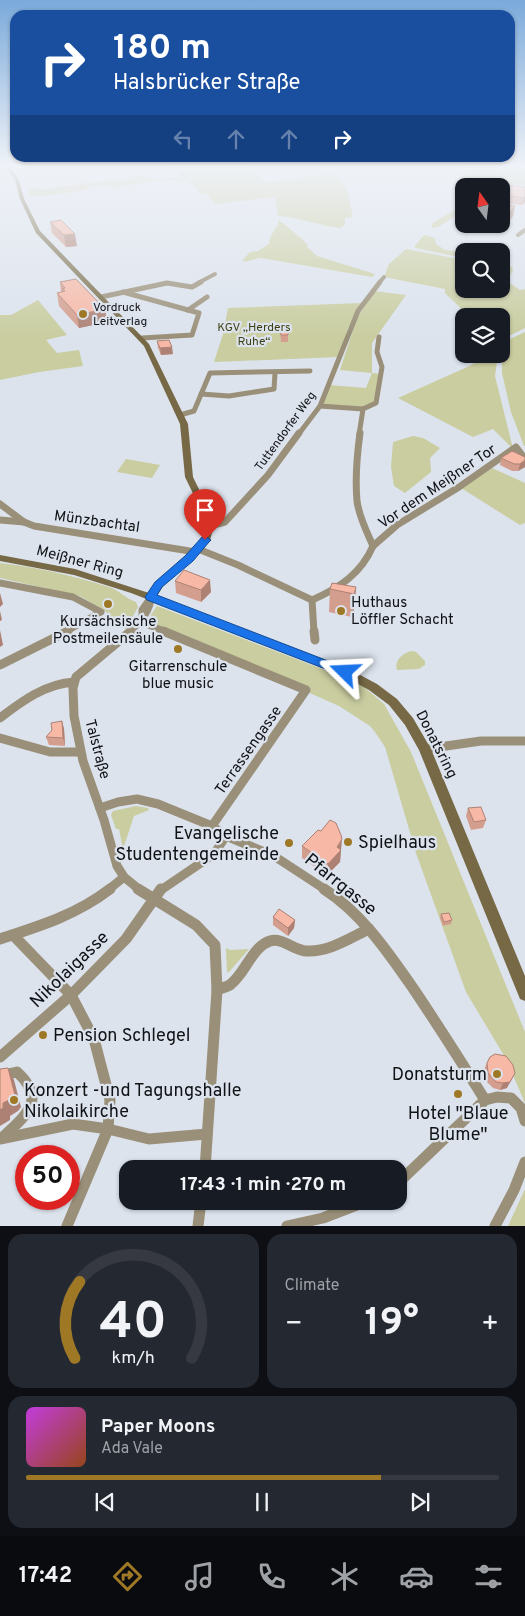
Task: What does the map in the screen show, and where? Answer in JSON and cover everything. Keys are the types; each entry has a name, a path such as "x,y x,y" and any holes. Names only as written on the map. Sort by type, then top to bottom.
{"main road":[{"path":"34,224 38,232 142,338 157,362 185,428 189,477 208,516 210,526 205,540 197,551 162,581 150,597"},
{"name":"Meißner Ring","path":"0,558 75,572 150,597"},
{"name":"Donatsring","path":"150,597 345,672 372,685 395,703 411,723 425,750 525,994"}],"street":[{"path":"518,235 525,230"},
{"path":"101,297 167,282 192,288 215,274"},
{"name":"Tuttendorfer Weg","path":"210,526 224,522 268,475 320,406 358,311 384,277"},
{"path":"124,292 199,313 192,335 142,338"},
{"path":"188,310 208,297"},
{"path":"320,406 363,409 376,403 382,367 382,360 377,352 379,337"},
{"path":"180,415 194,411 210,373 310,371"},
{"path":"201,394 229,396 274,389 275,373"},
{"path":"363,409 357,452 357,502 362,522 374,546"},
{"name":"Vor dem Meißner Tor","path":"312,600 351,578 364,565 374,546 397,525 459,487 516,447 525,459"},
{"name":"Münzbachtal","path":"0,504 24,522 34,526 197,551 238,566 312,600"},
{"path":"0,520 24,522"},
{"path":"0,583 73,597 101,612 72,629 0,665"},
{"path":"0,718 47,689 65,682 74,682 78,675 128,635 152,605 150,597"},
{"path":"312,600 315,640"},
{"name":"Terrassengasse","path":"140,619 306,690 212,826"},
{"name":"Talstraße","path":"74,682 74,719 80,752 120,871 124,877"},
{"path":"0,738 56,753 70,754 80,752"},
{"path":"425,750 481,741 525,741"},
{"name":"Pfarrgasse","path":"100,808 118,802 137,799 158,804 212,826 226,836 274,856 329,892 370,929 411,984 486,1100"},
{"name":"Nikolaigasse","path":"0,1057 71,994 126,939 162,888 171,880 214,854 226,836"},
{"path":"0,939 36,928 84,908 98,900 124,877 154,899 189,920 211,939 216,951 217,990 205,1160"},
{"path":"217,990 231,984 260,946 266,942 280,940 300,951 310,951 327,948 370,929"},
{"path":"13,935 71,994 94,1039 110,1100 108,1129 68,1226"},
{"path":"0,1076 18,1072 26,1079 32,1091 32,1104 28,1113 0,1139"},
{"path":"407,1175 486,1100 511,1098 521,1108 525,1121"},
{"path":"0,1139 73,1124 108,1129 149,1139 207,1134"},
{"path":"495,1226 514,1190 525,1162"},
{"path":"198,1226 200,1210"},
{"path":"287,1226 323,1218 344,1210"}],"green space":[{"path":"278,224 284,224 305,242 308,245 307,247 317,256 375,274 372,277 261,258 242,261 250,252 258,251 269,244 270,238"},
{"path":"322,224 345,224 341,228"},
{"path":"432,224 443,224 438,227 433,228 431,226"},
{"path":"424,235 435,238 436,244 445,250 455,251 455,256 416,248 414,247"},
{"path":"406,249 455,258 455,298 510,298 510,283 520,290 525,289 525,328 510,336 510,308 461,308 445,293 445,289 384,277 389,264"},
{"path":"510,267 513,270 510,276"},
{"path":"374,291 406,295 372,343 372,373 340,370 357,318"},
{"path":"38,300 67,335 46,340 57,353 79,350 83,366 0,380 0,315 11,315"},
{"name":"KGV „Herders Ruhe“","path":"362,303 348,328 339,357 214,362 223,334 228,308"},
{"path":"525,332 525,446 511,412 502,373 502,363 510,363 510,339"},
{"path":"475,363 497,363 495,376 513,449 493,429 473,437 398,398"},
{"path":"372,373 381,374 376,403 363,409 320,406 329,385 366,388"},
{"path":"413,436 423,438 440,448 430,458 431,472 405,493 394,486 391,467 393,442"},
{"path":"126,459 160,465 152,478 117,472"},
{"path":"492,468 525,483 525,523 520,525 461,488"},
{"path":"0,563 55,572 109,587 136,602 138,607 126,629 105,611 80,596 0,578"},
{"path":"157,606 346,678 364,687 384,704 411,752 525,1032 525,1103 506,1059 466,992 416,853 385,747 375,732 370,726 339,706 147,621"},
{"path":"411,651 416,652 425,661 425,665 419,669 397,670 398,660"},
{"path":"136,806 148,808 149,810 134,816 123,849 119,829 116,829 111,815 113,811"},
{"path":"226,948 230,950 249,949 229,972 227,972"},
{"path":"525,1189 525,1226 508,1226"}],"building":[{"path":"52,224 65,224 75,234 64,235"},
{"path":"76,279 105,309 77,315 57,293 65,291 62,289 65,288 60,282"},
{"path":"280,329 288,329 288,335 281,335"},
{"path":"169,340 172,347 160,348 157,341"},
{"path":"512,451 525,457 525,460 520,464 514,464 501,458"},
{"path":"184,570 210,580 201,590 175,581"},
{"path":"332,583 356,587 354,594 330,589"},
{"path":"62,721 63,738 46,737 52,730 51,723"},
{"path":"481,807 486,820 474,822 468,808"},
{"path":"330,820 336,823 342,839 337,847 341,850 328,864 302,846 318,830 321,831"},
{"path":"279,909 295,920 288,928 273,917"},
{"path":"449,913 452,920 444,922 441,914"},
{"name":"Donatsturm","path":"495,1054 506,1056 513,1065 515,1073 510,1082 496,1082 488,1073 487,1063 490,1057"},
{"path":"8,1068 15,1095 3,1103 3,1108 0,1110 0,1069"}],"place":[{"name":"Vordruck Leitverlag","path":"83,314"},
{"name":"Kursächsische Postmeilensäule","path":"108,604"},
{"name":"Huthaus Löffler Schacht","path":"341,611"},
{"name":"Gitarrenschule blue music","path":"178,649"},
{"name":"Spielhaus","path":"348,842"},
{"name":"Evangelische Studentengemeinde","path":"289,843"},
{"name":"Pension Schlegel","path":"43,1035"},
{"name":"Donatsturm","path":"497,1074"},
{"name":"Hotel \"Blaue Blume\"","path":"458,1094"},
{"name":"Konzert -und Tagungshalle Nikolaikirche","path":"14,1100"}],"route":[{"path":"205,540 189,559 158,585 150,597 345,672"}]}
